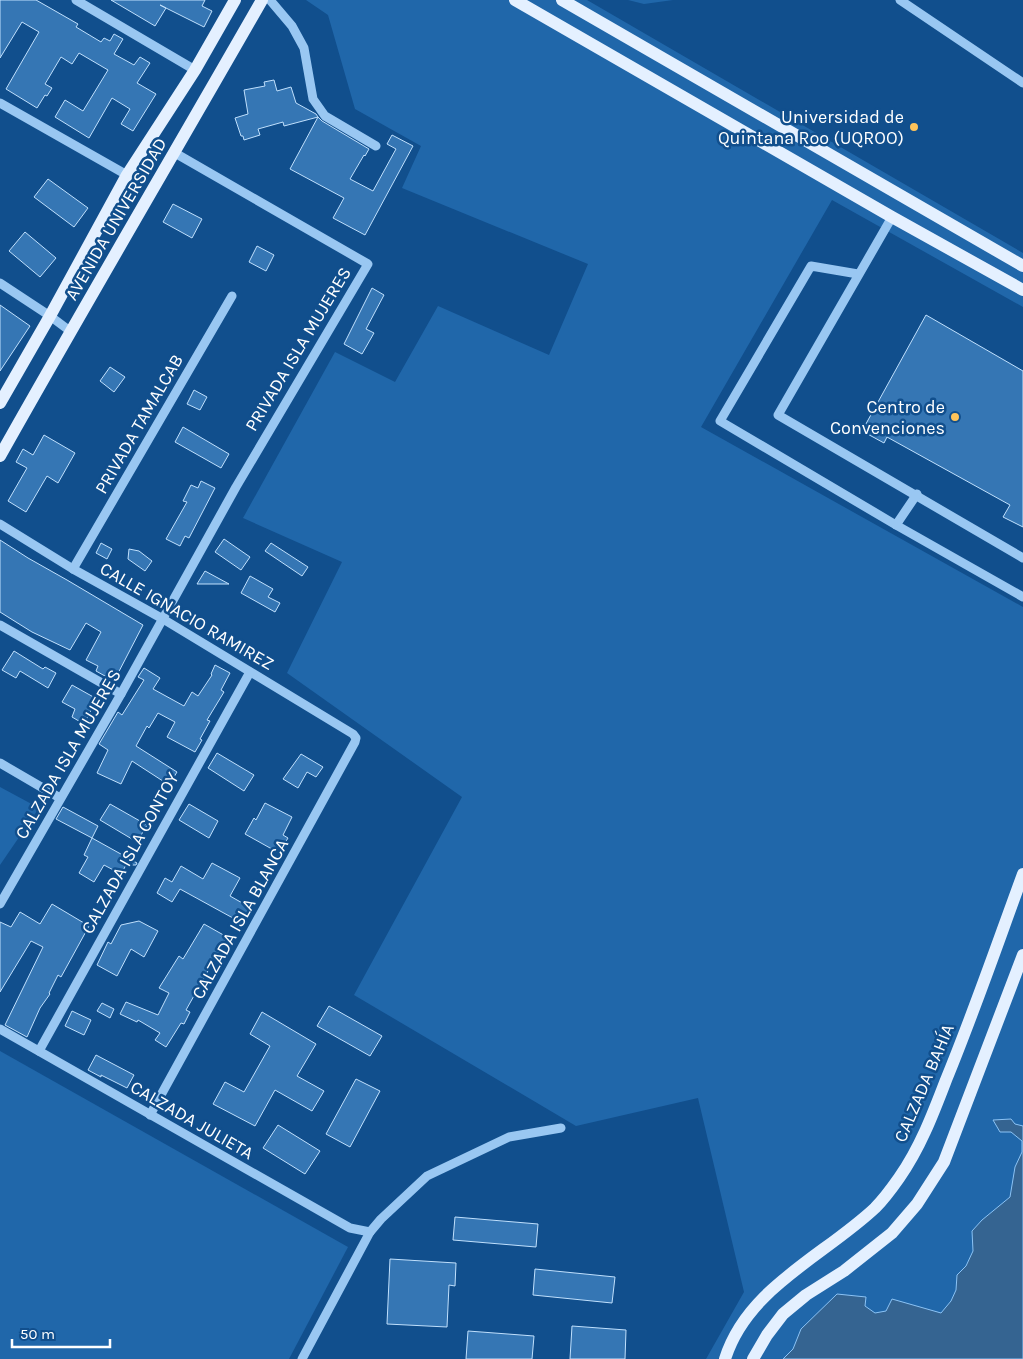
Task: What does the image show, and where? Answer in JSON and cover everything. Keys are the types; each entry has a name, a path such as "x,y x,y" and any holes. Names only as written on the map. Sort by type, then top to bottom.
{"main road":[{"name":"AVENIDA UNIVERSIDAD","path":"0,403 50,316 126,175 195,70 235,0"},
{"name":"AVENIDA UNIVERSIDAD","path":"0,456 70,331 175,153 262,0"},
{"path":"515,0 892,217 1023,290"},
{"path":"562,0 1023,266"},
{"name":"CALZADA BAHÍA","path":"725,1359 730,1342 746,1317 785,1278 876,1207 903,1171 921,1142 956,1057 1023,874"},
{"path":"753,1359 767,1334 783,1314 806,1295 844,1271 892,1233 917,1204 944,1162 1023,955"}],"street":[{"path":"76,0 195,70"},
{"path":"270,0 292,26 304,48 314,99 325,116 376,146"},
{"path":"900,0 1023,83"},
{"path":"0,103 126,175"},
{"name":"PRIVADA ISLA MUJERES","path":"162,619 236,486 368,264 175,153"},
{"path":"892,217 778,414 1023,558"},
{"path":"858,274 811,266 720,421 896,525 1023,597"},
{"path":"0,283 70,331"},
{"name":"PRIVADA TAMALCAB","path":"73,569 232,296"},
{"path":"896,525 917,494"},
{"name":"CALLE IGNACIO RAMIREZ","path":"0,524 73,569 162,619 353,734 356,738"},
{"name":"CALZADA ISLA MUJERES","path":"0,904 3,893 121,694 162,619"},
{"path":"0,625 121,694"},
{"name":"CALZADA ISLA CONTOY","path":"39,1051 250,672"},
{"name":"CALZADA ISLA BLANCA","path":"150,1115 356,738"},
{"path":"0,762 60,798"},
{"name":"CALZADA JULIETA","path":"0,1029 350,1228 370,1232"},
{"path":"302,1359 370,1232 381,1219 427,1176 509,1138 561,1128"}],"shaded area":[{"path":"306,0 587,0 1023,253 1023,307 832,200 701,427 1023,607 1023,1359 706,1359 744,1292 698,1098 576,1126 354,995 462,797 287,673 342,562 243,518 335,352 395,382 438,306 549,355 588,264 402,188 421,146 355,109 328,15"},
{"path":"628,0 673,0 644,4"},
{"path":"0,787 39,808 0,865"},
{"path":"0,1051 348,1247 289,1359 0,1359"},
{"path":"1011,1119 1015,1124 1023,1126 1023,1359 783,1359 793,1349 801,1329 837,1294 866,1297 865,1306 875,1313 886,1311 892,1299 941,1313 951,1301 956,1290 957,1275 966,1266 973,1251 972,1231 982,1220 1010,1197 1015,1167 1022,1152 1022,1141 1011,1132 1000,1132 993,1120"}],"building":[{"path":"0,0 36,0 78,24 76,27 101,42 104,38 110,41 114,34 123,39 114,54 134,65 140,57 150,63 137,83 156,94 133,131 121,124 130,109 112,98 89,138 55,117 65,100 83,111 108,70 79,53 72,64 61,57 45,84 52,88 37,108 6,89 39,32 22,22 0,58"},
{"path":"111,0 205,0 202,6 212,11 204,27 166,8 155,26"},
{"path":"274,80 277,91 291,87 296,103 318,117 284,126 283,122 258,129 260,135 244,140 235,118 248,114 244,90 265,86 264,82"},
{"path":"318,117 369,149 350,179 373,191 396,149 387,144 392,135 413,146 365,235 333,218 344,198 290,169"},
{"path":"48,179 88,208 74,227 34,197"},
{"path":"173,204 202,219 192,238 163,222"},
{"path":"25,232 56,258 40,277 9,251"},
{"path":"257,246 274,255 266,271 249,262"},
{"path":"372,288 384,295 366,329 374,333 362,354 344,344"},
{"path":"0,305 30,326 0,371"},
{"path":"926,315 1023,371 1023,527 1003,517 1010,505 887,437 884,443 862,431"},
{"path":"110,367 125,377 114,392 100,381"},
{"path":"194,390 207,397 200,410 187,404"},
{"path":"183,427 229,454 221,468 175,442"},
{"path":"44,435 75,453 58,483 47,476 26,512 8,501 27,468 16,462 23,449 33,455"},
{"path":"201,481 215,488 189,538 185,536 180,546 166,539 187,502 183,501 191,485 198,488"},
{"path":"224,539 250,557 241,570 215,552"},
{"path":"0,540 143,625 114,681 96,671 98,666 86,660 101,632 86,623 70,650 32,632 0,612"},
{"path":"101,543 112,549 107,559 96,553"},
{"path":"271,543 308,567 302,576 265,551"},
{"path":"129,549 139,551 152,561 145,571 128,559"},
{"path":"205,571 229,584 197,584"},
{"path":"250,576 273,589 268,597 280,603 275,612 241,593"},
{"path":"14,651 43,669 45,667 56,673 48,688 20,671 16,678 2,670"},
{"path":"215,665 230,673 221,690 224,692 207,720 210,721 195,752 167,737 175,722 158,713 149,728 147,726 136,746 177,772 169,785 132,761 121,784 97,773 108,750 99,744 118,712 122,715 144,680 138,677 144,668 160,678 153,689 184,706 192,692 198,696 212,675"},
{"path":"72,685 97,699 84,724 72,717 75,709 62,702"},
{"path":"217,753 254,775 244,791 208,768"},
{"path":"301,754 323,767 316,777 307,772 298,788 283,779"},
{"path":"265,803 292,817 283,835 288,838 279,853 245,834 254,818 256,820"},
{"path":"110,804 147,825 137,842 100,820"},
{"path":"189,804 218,821 209,838 179,820"},
{"path":"63,807 98,826 92,838 56,819"},
{"path":"92,838 137,863 136,865 126,865 121,874 104,865 94,882 79,873 88,857 84,855"},
{"path":"212,863 240,878 230,896 251,908 242,923 180,889 172,902 157,893 165,878 172,882 181,866 203,879"},
{"path":"52,904 89,926 61,977 58,975 27,1037 5,1025 43,947 31,941 0,992 0,922 11,927 20,912 40,924"},
{"path":"139,921 158,931 144,957 131,949 117,976 97,965 108,942 111,944 121,925"},
{"path":"204,924 227,937 186,1010 190,1012 184,1024 181,1023 166,1047 155,1040 160,1033 138,1020 137,1022 120,1014 126,1002 158,1015 169,993 159,988 179,956 183,959"},
{"path":"102,1003 114,1009 110,1018 97,1011"},
{"path":"329,1006 382,1036 370,1056 317,1026"},
{"path":"72,1011 91,1020 84,1035 65,1026"},
{"path":"262,1012 316,1044 297,1076 324,1091 312,1111 275,1090 255,1126 213,1104 225,1082 244,1092 270,1046 250,1034"},
{"path":"96,1055 134,1075 127,1088 88,1070"},
{"path":"356,1079 380,1091 350,1147 326,1134"},
{"path":"278,1125 320,1151 305,1174 263,1148"},
{"path":"455,1217 538,1224 536,1247 453,1240"},
{"path":"390,1259 456,1263 455,1286 449,1285 447,1327 387,1324"},
{"path":"535,1269 615,1277 612,1303 533,1295"},
{"path":"572,1326 626,1330 625,1359 570,1359"},
{"path":"468,1331 534,1336 532,1359 466,1359"}],"place":[{"name":"Universidad de Quintana Roo (UQROO)","path":"914,127"},
{"name":"Centro de Convenciones","path":"955,417"}]}
